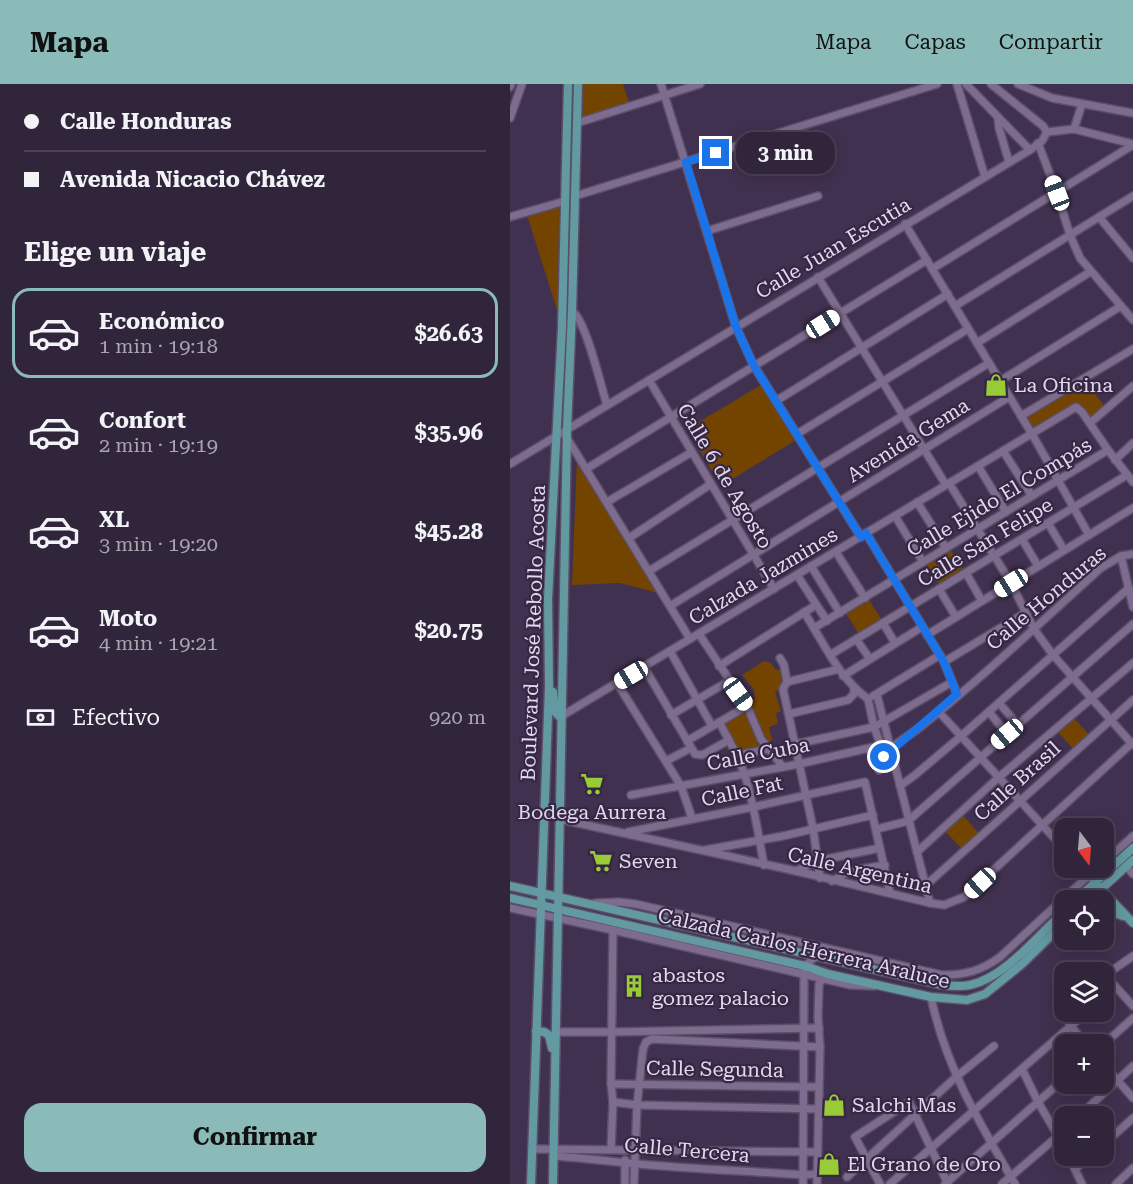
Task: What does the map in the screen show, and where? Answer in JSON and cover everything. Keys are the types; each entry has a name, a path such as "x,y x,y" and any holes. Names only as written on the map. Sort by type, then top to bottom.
{"main road":[{"name":"Boulevard José Rebollo Acosta","path":"531,1184 549,687 549,593 562,328 568,84"},
{"name":"Boulevard José Rebollo Acosta","path":"553,1184 562,627 578,84"},
{"path":"567,153 569,190 575,196"},
{"path":"549,593 558,600 562,627"},
{"path":"549,687 554,693 555,714 561,717"},
{"path":"1095,890 1133,848"},
{"path":"1092,890 1133,860"},
{"name":"Calzada Carlos Herrera Araluce","path":"510,886 817,955 909,972 942,985 961,986 985,980 1017,957 1054,922"},
{"path":"1098,886 1132,922"},
{"name":"Calzada Carlos Herrera Araluce","path":"510,897 825,976 961,1001 985,994 1022,964 1054,933"},
{"path":"1114,912 1132,922"},
{"path":"536,1031 544,1032 550,1037 555,1078"}],"street":[{"path":"510,118 522,84"},
{"path":"661,84 736,327 754,366 817,468 893,580 942,658 957,694"},
{"path":"577,123 700,84"},
{"path":"575,196 937,84"},
{"path":"957,84 985,177"},
{"path":"966,84 1030,150"},
{"path":"991,84 1043,126 1047,132 1074,129 1133,144"},
{"path":"1018,84 1052,98 1133,113"},
{"path":"1074,129 1082,104"},
{"path":"998,118 1010,162"},
{"name":"Calle Juan Escutia","path":"510,464 556,436 567,434 607,405 1030,150 1045,138 1047,132"},
{"path":"1038,143 1080,258 1133,320"},
{"path":"932,268 1133,144"},
{"path":"707,231 818,196"},
{"path":"955,306 1133,196"},
{"path":"510,217 565,201"},
{"path":"1099,217 1133,258"},
{"path":"905,224 1032,434 1089,535"},
{"path":"586,469 927,260"},
{"path":"977,344 1090,272"},
{"path":"818,277 923,450 1011,583 1034,629 1072,677 1133,743"},
{"path":"776,401 948,294"},
{"path":"1000,381 1121,306"},
{"path":"572,311 577,314 583,327 607,405"},
{"path":"797,434 969,329"},
{"path":"1021,416 1133,349"},
{"path":"649,571 989,363"},
{"name":"Calle 6 de Agosto","path":"648,380 774,589"},
{"path":"1133,386 1090,423 1133,482"},
{"name":"Avenida Gema","path":"670,606 1010,397"},
{"name":"Calzada Jazmines","path":"561,717 1076,407 1090,423"},
{"path":"567,434 690,639"},
{"path":"1115,460 1133,443"},
{"name":"Calle Ejido El Compás","path":"814,628 1108,450"},
{"path":"1003,451 1032,496"},
{"path":"607,502 692,452"},
{"path":"978,466 1006,512"},
{"name":"Calle San Felipe","path":"830,655 1127,475"},
{"path":"629,538 711,484"},
{"path":"918,502 946,548"},
{"path":"927,635 1133,508"},
{"path":"895,516 923,562"},
{"path":"1047,523 1064,550"},
{"path":"1022,539 1038,566"},
{"path":"836,552 865,598"},
{"name":"Calle Honduras","path":"879,770 881,761 890,750 939,712 1101,568 1121,556 1133,554"},
{"path":"1121,556 1133,607"},
{"path":"811,566 840,613"},
{"path":"966,573 982,601"},
{"path":"797,575 827,621"},
{"path":"900,786 915,776 1129,588"},
{"path":"939,589 956,617"},
{"path":"719,666 816,605"},
{"path":"804,612 841,672 854,688 868,699 884,757"},
{"path":"868,699 1025,613"},
{"path":"882,623 895,643"},
{"path":"877,830 908,821 1133,624"},
{"path":"786,684 841,672 870,659 922,627"},
{"path":"699,634 747,706 761,739 783,767"},
{"path":"856,639 870,659"},
{"path":"670,651 698,700 738,755 753,807 764,865"},
{"path":"780,658 784,665 786,684 784,692 813,828 820,878"},
{"path":"917,852 998,778 1133,663"},
{"path":"644,667 695,754 699,756 729,740"},
{"path":"671,715 729,681"},
{"path":"796,744 874,727 952,682"},
{"path":"617,683 681,786 692,818"},
{"path":"789,714 848,700 854,694 854,688"},
{"path":"877,694 930,903"},
{"name":"Calle Brasil","path":"925,886 1133,700"},
{"path":"999,703 1018,725"},
{"path":"666,762 716,724 747,706"},
{"path":"939,712 1054,838"},
{"path":"989,712 1007,734"},
{"name":"Calle Argentina","path":"560,819 944,905 964,897 1133,743"},
{"path":"881,746 890,750"},
{"name":"Calle Cuba","path":"631,795 799,764 881,746"},
{"path":"738,755 769,749"},
{"name":"Calle Fat","path":"626,833 865,782 873,815"},
{"path":"703,851 873,815 890,893"},
{"path":"1114,853 1133,836"},
{"path":"796,871 817,861 880,848"},
{"path":"832,881 849,871 885,865"},
{"path":"1126,866 1133,874"},
{"path":"586,904 619,902 636,904 909,972 960,975 987,967 1085,878"},
{"path":"1091,878 1098,886"},
{"path":"510,908 805,970"},
{"path":"612,1149 613,1102 610,1084 614,930"},
{"path":"803,1184 805,970 817,955"},
{"path":"1114,970 1133,956"},
{"path":"817,1184 819,984 825,976"},
{"path":"1115,986 1133,1006"},
{"path":"931,997 944,1045 956,1077 1015,1184"},
{"path":"804,1011 818,1011"},
{"path":"1114,1035 1133,1018"},
{"path":"1068,1022 1076,1034"},
{"path":"890,1184 1076,1022"},
{"path":"556,1032 819,1028"},
{"path":"634,1184 638,1105 643,1049 646,1042 652,1039 820,1047"},
{"path":"847,1177 956,1077 994,1046"},
{"path":"1090,1106 1133,1066"},
{"path":"1022,1069 1038,1102 1054,1122"},
{"path":"1114,1077 1133,1098"},
{"name":"Calle Segunda","path":"610,1084 819,1087"},
{"path":"880,1184 855,1137 909,1102 947,1183 1054,1088"},
{"path":"613,1102 638,1105 818,1109"},
{"path":"1114,1135 1133,1118"},
{"path":"1002,1184 1054,1139"},
{"path":"532,1149 554,1153 612,1149 817,1152"},
{"path":"624,1150 625,1184"},
{"name":"Calle Tercera","path":"554,1153 634,1164 803,1175 818,1174"},
{"path":"1074,1166 1082,1184"},
{"path":"1075,1169 1078,1166"},
{"path":"1116,1184 1133,1168"}],"shaded area":[{"path":"579,84 623,84 630,106 577,122"},
{"path":"559,206 558,313 527,215"},
{"path":"1085,381 1106,408 1090,422 1078,407 1032,431 1024,416"},
{"path":"761,385 796,440 721,486 687,429"},
{"path":"577,459 658,593 620,583 572,585"},
{"path":"949,548 964,570 940,586 925,563"},
{"path":"868,598 883,622 860,636 845,612"},
{"path":"764,661 771,663 776,670 783,669 782,688 775,692 781,711 776,713 778,724 769,727 772,740 764,748 738,753 721,723 749,706 755,699 753,688 742,675"},
{"path":"1071,715 1091,737 1075,751 1055,729"},
{"path":"961,813 981,836 964,851 943,829"}],"place":[{"name":"La Oficina","path":"996,385"},
{"name":"Bodega Aurrera","path":"592,784"},
{"name":"Seven","path":"601,861"},
{"name":"abastos gomez palacio","path":"634,986"},
{"name":"Salchi Mas","path":"834,1105"},
{"name":"El Grano de Oro","path":"829,1164"}],"route":[{"path":"716,153 686,162 736,327 754,366 817,468 861,537 866,533 944,662 957,694 939,712 884,757"}]}
